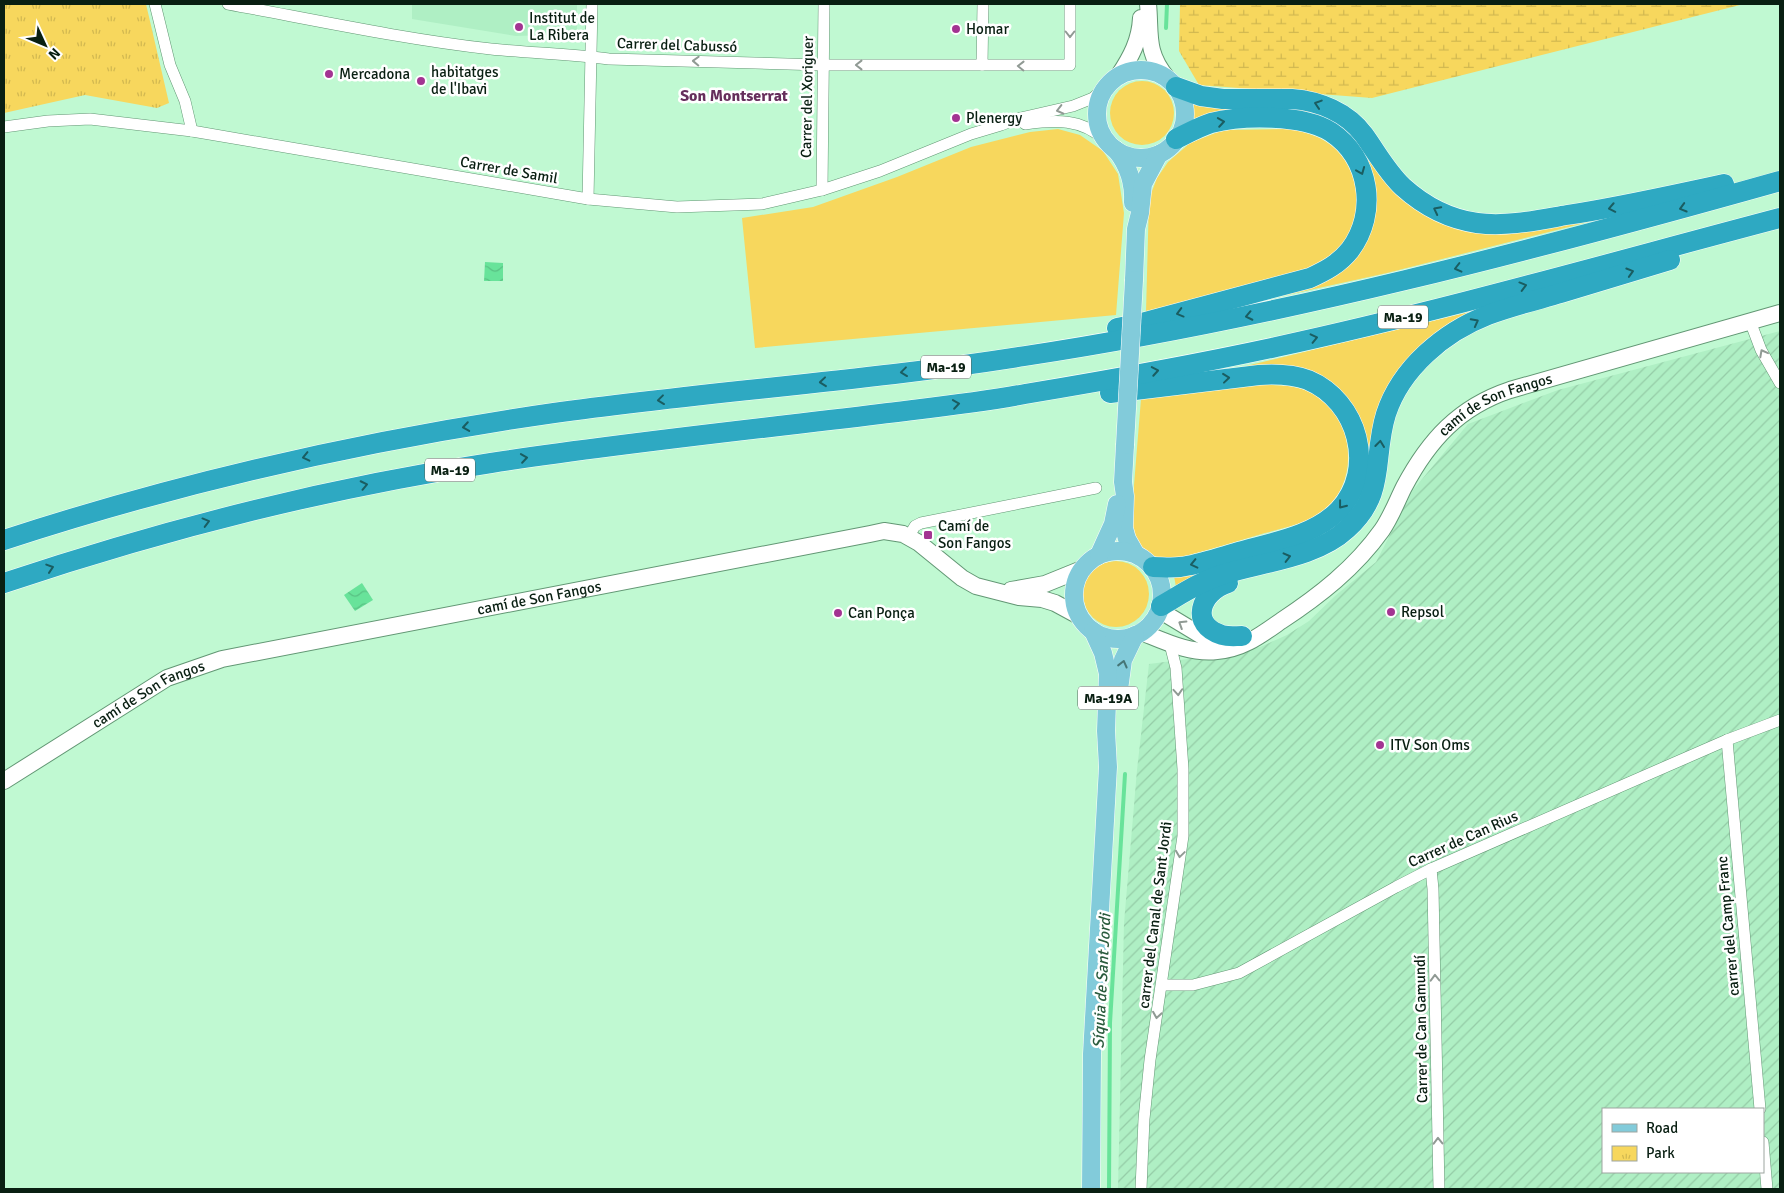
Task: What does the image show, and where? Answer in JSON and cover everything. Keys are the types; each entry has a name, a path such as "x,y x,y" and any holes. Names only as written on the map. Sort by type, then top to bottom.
{"highway":[{"path":"1172,83 1213,98 1305,100 1331,108 1353,123 1393,176 1413,195 1445,214 1465,221 1509,224 1535,221 1611,208 1751,178 1780,179"},
{"path":"1021,357 1052,341 1142,323 1310,278 1332,267 1350,250 1356,241 1365,219 1367,193 1365,180 1354,157 1340,140 1330,132 1296,119 1246,119 1211,124 1176,139"},
{"name":"Ma-19","path":"4,540 177,488 388,440 560,412 1021,357 1169,332 1316,302 1600,232 1780,179"},
{"path":"1160,608 1202,582 1262,563 1306,553 1335,540 1359,517 1374,492 1382,427 1397,389 1421,358 1452,334 1489,315 1743,239 1780,219"},
{"name":"Ma-19","path":"4,583 114,547 206,522 400,478 590,449 1021,395 1211,361 1346,331 1780,219"},
{"path":"1021,395 1054,400 1272,374 1308,380 1326,392 1344,409 1358,437 1359,462 1353,488 1340,508 1330,517 1311,529 1206,561 1178,567 1153,567"},
{"path":"1242,636 1223,636 1213,630 1202,617 1202,607 1206,597 1214,588 1246,577 1262,563"}],"main road":[{"path":"1110,145 1137,158 1151,157 1172,145 1183,128 1185,114 1182,100 1172,83 1154,71 1140,70 1120,75 1104,89 1098,104 1097,119 1110,145 1126,163 1130,173 1134,193 1133,214 1136,229"},
{"path":"1099,555 1113,524 1122,482 1136,229 1143,184 1159,154"},
{"path":"1122,482 1125,496 1124,528 1127,539 1135,553"},
{"path":"1120,550 1135,553 1153,567 1162,588 1160,608 1152,623 1138,634 1128,638 1106,638 1093,631 1083,622 1076,610 1074,596 1076,582 1082,569 1099,555 1120,550"},
{"name":"Ma-19A","path":"1091,1189 1092,1054 1108,767 1106,731 1108,674 1103,653 1093,631"},
{"name":"Ma-19A","path":"1108,767 1115,730 1121,667 1125,654 1138,634"}],"street":[{"path":"155,4 170,65 185,101 192,131"},
{"name":"Carrer del Cabussó","path":"228,4 388,33 491,49 609,58 822,65 1070,65 1070,4"},
{"path":"588,199 592,4"},
{"name":"Carrer del Xoriguer","path":"822,190 824,4"},
{"path":"982,65 983,4"},
{"path":"1120,75 1138,40 1142,4"},
{"path":"1148,4 1150,45 1157,63 1172,83"},
{"name":"Carrer de Samil","path":"4,127 48,121 90,119 192,131 588,199 677,207 762,204 822,190 880,171 971,134 1001,126 1017,119 1073,106 1093,98 1104,89"},
{"name":"Carrer de Samil","path":"1001,126 1045,122 1065,122 1083,125 1097,133 1110,145"},
{"name":"camí de Son Fangos","path":"1292,614 1334,582 1369,546 1387,522 1424,454 1443,430 1473,406 1496,394 1780,314"},
{"path":"1750,322 1761,350 1780,383"},
{"path":"1079,616 1042,599 996,592 983,589 968,582 909,536 915,526 921,523 1096,488"},
{"name":"camí de Son Fangos","path":"4,781 167,678 222,659 870,534 891,531 909,536"},
{"path":"996,592 1045,584 1082,569"},
{"path":"1160,608 1202,636 1210,639 1225,640 1242,636 1292,614"},
{"path":"1138,634 1196,651 1216,651 1248,643 1292,614"},
{"name":"carrer del Canal de Sant Jordi","path":"1141,1189 1145,1109 1150,1060 1183,836 1183,769 1178,686 1170,644"},
{"name":"Carrer de Can Rius","path":"1162,984 1193,985 1239,973 1431,869 1727,740 1780,720"},
{"name":"carrer del Camp Franc","path":"1727,740 1760,1108"},
{"name":"Carrer de Can Gamundí","path":"1431,869 1439,1189"},
{"path":"1764,1154 1767,1189"}],"shaded area":[{"name":"Institut de La Ribera","path":"412,4 577,4 577,34 516,36 412,19"},
{"path":"1780,331 1780,1189 1118,1189 1124,923 1137,770 1149,664 1260,647 1287,635 1309,621 1335,596 1376,562 1413,490 1468,424 1558,390"}],"green space":[{"path":"4,4 146,4 169,103 157,108 85,95 4,113"},
{"path":"1180,4 1744,4 1372,98 1199,85 1179,51"},
{"path":"1142,81 1154,83 1165,90 1172,101 1174,113 1172,125 1165,136 1154,143 1142,145 1130,143 1119,136 1112,125 1110,113 1112,101 1119,90 1130,83"},
{"path":"1194,102 1210,108 1288,107 1316,112 1349,131 1425,214 1612,216 1387,273 1278,297 1277,293 1305,286 1372,221 1336,127 1191,122 1191,104"},
{"path":"1058,129 1080,135 1103,151 1118,174 1124,213 1116,315 755,348 742,218 813,207 897,177 971,147 1030,132"},
{"path":"1292,129 1313,135 1331,145 1342,156 1349,168 1355,183 1357,198 1352,228 1345,241 1335,253 1312,267 1146,312 1149,199 1157,178 1168,162 1190,143 1218,132 1229,130"},
{"path":"1486,308 1486,310 1463,320 1424,345 1409,360 1396,378 1385,398 1377,420 1371,448 1369,478 1365,491 1354,510 1339,526 1325,536 1310,543 1200,575 1176,587 1174,576 1295,543 1320,534 1335,524 1351,506 1361,485 1365,463 1364,440 1358,418 1346,399 1329,383 1308,373 1285,368 1263,368 1217,373"},
{"path":"1256,385 1287,386 1308,391 1329,406 1339,420 1346,437 1347,471 1342,488 1332,502 1319,514 1300,523 1181,557 1161,558 1147,553 1137,541 1131,522 1141,399"},
{"path":"1110,561 1122,561 1140,570 1147,581 1149,594 1147,607 1140,618 1129,625 1110,627 1097,622 1088,613 1083,600 1083,588 1088,575 1097,566"}],"water":[{"path":"485,262 503,263 503,281 484,281"},
{"path":"362,583 373,600 355,611 344,595"}],"waterway":[{"name":"Síquia de Sant Jordi","path":"1166,28 1167,4"},
{"name":"Síquia de Sant Jordi","path":"1109,1189 1110,1023 1125,774"}],"place":[{"name":"Institut de La Ribera","path":"519,27"},
{"name":"Homar","path":"956,29"},
{"name":"Mercadona","path":"329,74"},
{"name":"habitatges de l'Ibavi","path":"421,81"},
{"name":"Plenergy","path":"956,118"},
{"name":"Camí de Son Fangos","path":"928,535"},
{"name":"Repsol","path":"1391,612"},
{"name":"Can Ponça","path":"838,613"},
{"name":"ITV Son Oms","path":"1380,745"}],"district":[{"name":"Son Montserrat","path":"734,95"}]}
